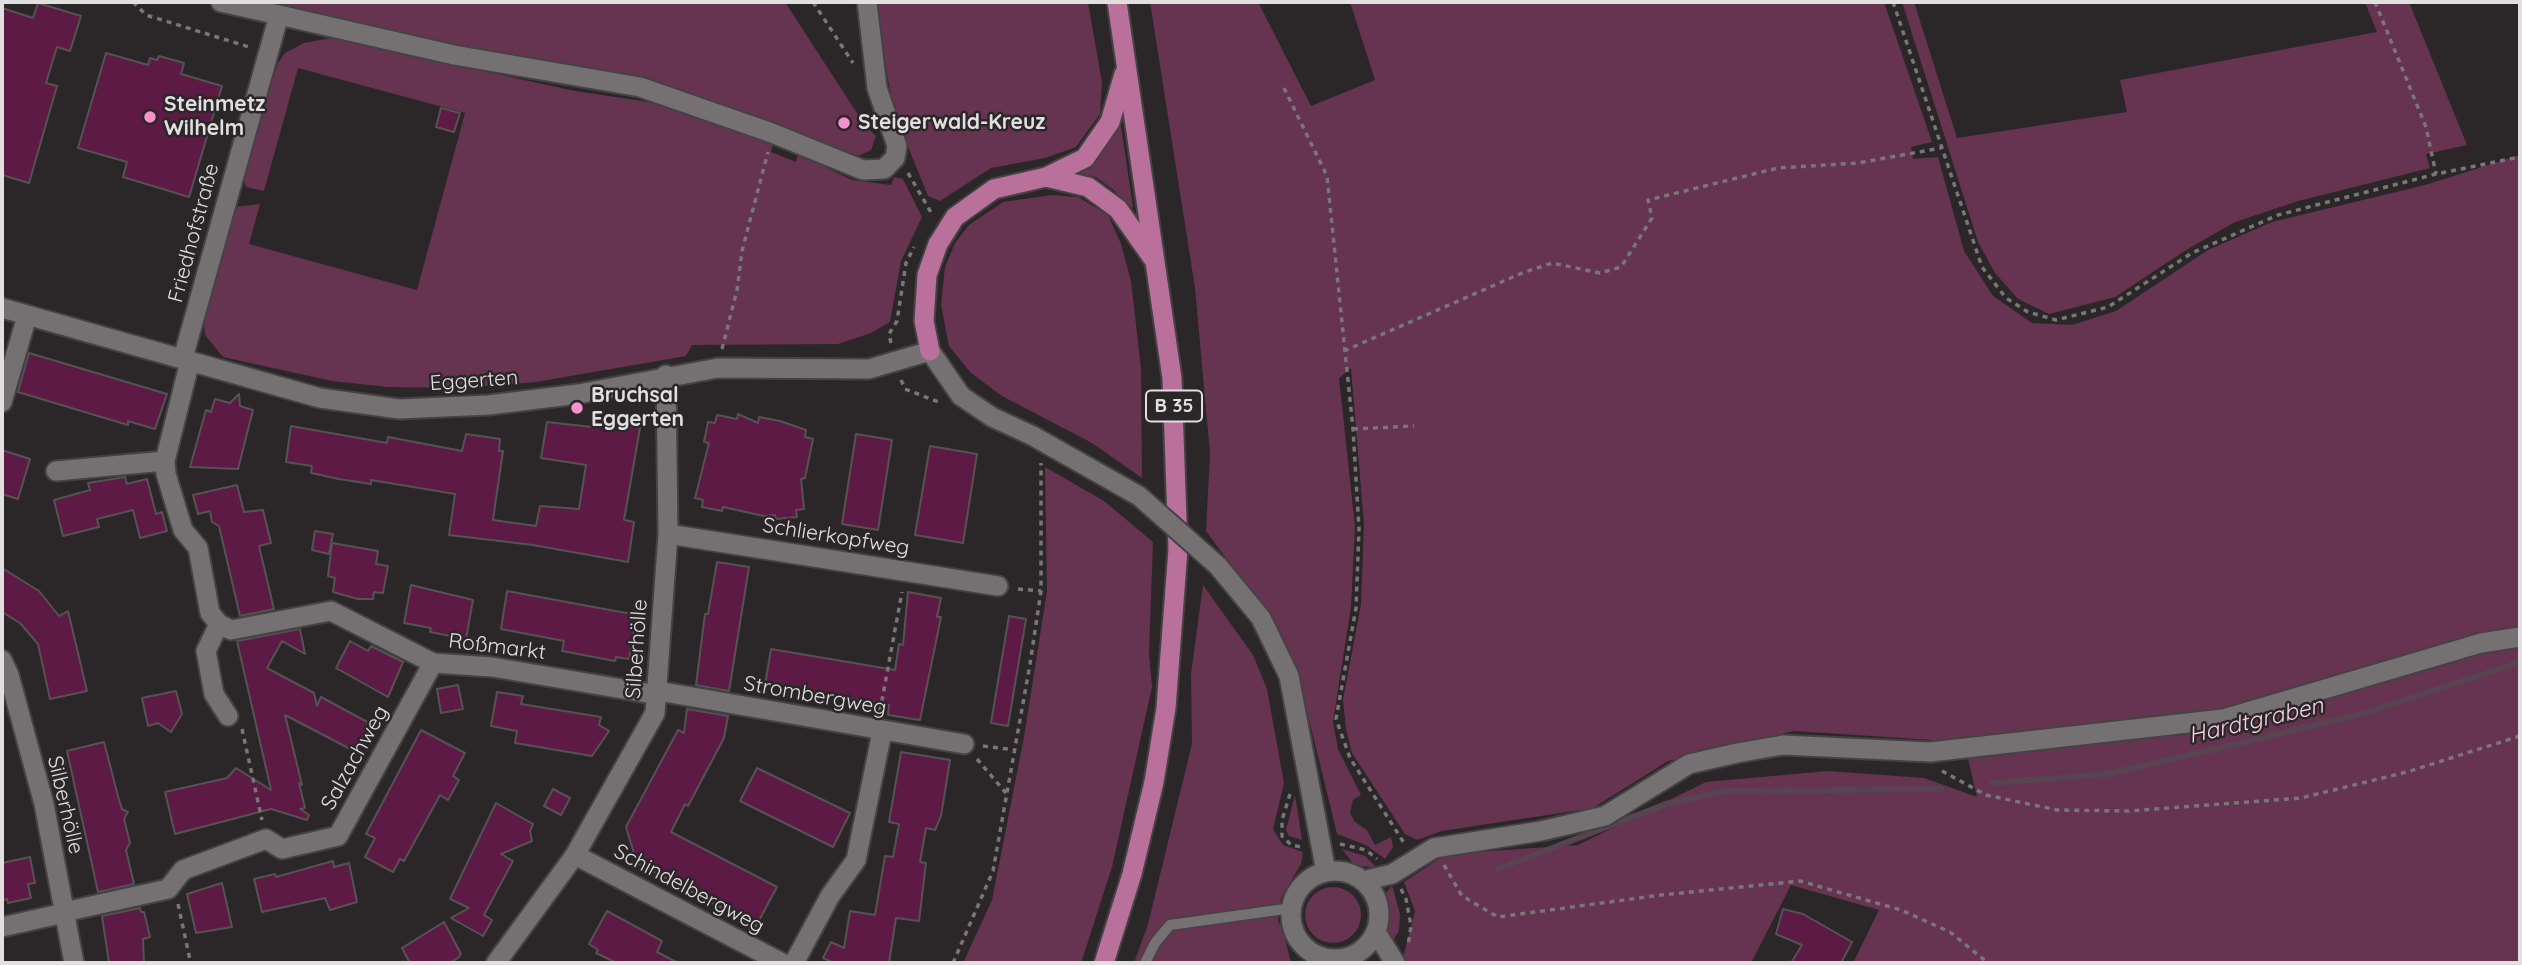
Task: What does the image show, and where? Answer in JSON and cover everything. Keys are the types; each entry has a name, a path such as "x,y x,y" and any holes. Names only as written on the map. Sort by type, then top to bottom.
{"main road":[{"name":"B 35","path":"1104,963 1132,874 1154,782 1166,708 1178,549 1172,378 1117,2"},
{"path":"930,351 924,321 927,275 938,244 955,217 994,189 1046,177 1085,158 1110,122 1126,66"},
{"path":"1046,177 1088,187 1118,209 1157,264"}],"street":[{"path":"221,2 454,55 640,87 772,133 863,170 884,169 895,159 897,146 877,88 867,2"},
{"name":"Friedhofstraße","path":"187,359 279,15"},
{"name":"Eggerten","path":"2,308 320,398 399,409 489,405 578,394 666,375 718,368 869,369 930,351"},
{"path":"2,402 27,316"},
{"path":"930,351 961,396 992,417 1033,436 1139,496 1218,566 1261,618 1289,676 1326,872"},
{"path":"187,359 165,461 183,530 198,548 210,613 219,624 206,651 214,694 228,716"},
{"name":"Silberhölle","path":"496,963 575,855 655,713 668,534 666,375"},
{"path":"55,471 165,461"},
{"name":"Schlierkopfweg","path":"668,534 998,586"},
{"name":"Roßmarkt","path":"219,624 232,630 331,611 433,663 492,667 658,693"},
{"path":"1363,881 1392,874 1434,848 1541,831 1605,816 1689,764 1737,752 1783,745 1930,752 2223,719 2481,643 2520,637"},
{"name":"Silberhölle","path":"2,660 9,675 44,804 74,963"},
{"name":"Salzachweg","path":"266,839 282,849 338,836 433,663"},
{"name":"Strombergweg","path":"658,693 964,744"},
{"path":"794,963 830,896 856,860 879,731"},
{"path":"2,926 168,889 183,870 266,839"},
{"name":"Schindelbergweg","path":"575,855 782,963"},
{"path":"1378,904 1363,881 1352,874 1326,872 1311,878 1299,888 1290,919 1303,955 1327,961 1357,960 1376,932 1380,890 1392,874"},
{"path":"1376,932 1394,961"}],"lane":[{"path":"1146,963 1155,943 1170,925 1292,908"}],"path":[{"path":"134,2 146,15 268,52"},
{"path":"813,2 854,64"},
{"path":"1893,2 1982,267 2006,298 2028,312 2056,320 2108,307 2192,253 2278,215 2437,174 2520,156"},
{"path":"2375,2 2426,127 2437,174"},
{"path":"1284,88 1327,176 1353,429 1359,529 1356,608 1336,719 1350,758 1415,859"},
{"path":"718,368 737,290 742,251 772,133"},
{"path":"1344,351 1522,273 1552,263 1600,273 1621,267 1651,218 1648,200 1779,168 1858,163 1941,148"},
{"path":"895,159 907,171 932,214"},
{"path":"1353,429 1414,426"},
{"path":"953,963 993,871 1015,750 1041,591 1041,458"},
{"path":"879,731 906,571"},
{"path":"998,586 1041,591"},
{"path":"228,716 244,731 266,839"},
{"path":"1930,752 1944,774 1986,795 2057,810 2128,811 2301,798 2407,772 2520,736"},
{"path":"964,744 1015,750"},
{"path":"964,744 1007,794"},
{"path":"1434,848 1462,896 1499,917 1661,895 1800,881 1901,910 1950,932 1988,963"},
{"path":"1392,874 1406,899 1411,926 1407,950 1394,961"},
{"path":"174,883 190,960 188,963"}],"shaded area":[{"path":"284,2 785,2 866,127 876,136 871,150 858,156 646,77 454,47 283,5"},
{"path":"874,2 1088,2 1102,83 1100,114 1076,147 1045,158 991,168 940,201 928,196 894,112"},
{"path":"1150,2 1258,2 1311,106 1375,80 1350,2 1884,2 1932,142 1911,147 1913,159 1938,157 1964,251 1993,296 2032,323 2072,325 2116,311 2208,250 2272,222 2425,185 2520,155 2520,963 1853,963 1879,910 1791,885 1751,963 1406,963 1403,958 1415,911 1404,882 1446,854 1578,845 1706,782 1828,771 1924,778 1977,797 1964,742 1794,731 1668,761 1593,808 1442,831 1417,840 1405,834 1352,753 1346,729 1343,700 1361,604 1364,524 1351,368 1339,378 1355,527 1351,607 1333,722 1338,749 1361,795 1353,800 1350,813 1355,822 1367,830 1375,845 1391,837 1393,847 1385,859 1366,845 1337,834 1296,666 1278,629 1206,531 1210,453 1195,288"},
{"path":"1902,2 1914,2 1957,138 2127,112 2120,80 2377,32 2365,2 2409,2 2467,145 2426,154 2430,168 2298,201 2235,222 2186,250 2115,297 2049,314 2018,299 1995,273 1978,242"},
{"path":"331,38 575,91 669,105 773,143 771,152 796,162 798,154 852,180 891,185 894,177 903,179 922,217 901,261 890,322 871,333 838,344 692,345 686,356 536,382 459,388 388,387 332,381 223,357 205,335 203,313 235,207 260,204 249,244 417,290 465,113 298,68 264,191 246,187 242,172 278,63 285,53 304,43"},
{"path":"1117,124 1121,126 1133,207 1128,209 1115,191 1096,177 1079,173 1079,169 1110,139"},
{"path":"1052,195 1078,197 1108,215 1121,244 1131,281 1141,368 1142,478 1092,443 1002,396 971,373 949,346 941,305 945,267 955,243 969,225 1003,202"},
{"path":"1045,467 1104,501 1153,542 1149,653 1152,687 1112,867 1081,963 963,963 992,900 1024,737 1047,591"},
{"path":"1203,585 1253,655 1267,689 1284,783 1273,829 1283,845 1303,852 1301,864 1281,898 1278,921 1283,930 1291,963 1134,963 1148,924 1192,744 1191,674"},
{"path":"1295,795 1302,840 1289,836 1286,830"},
{"path":"1342,849 1365,856 1376,867 1355,866"},
{"path":"1392,885 1400,914 1399,931 1391,943 1386,934 1384,896"},
{"path":"1333,887 1344,889 1353,895 1359,904 1359,926 1353,935 1344,941 1333,943 1322,941 1313,935 1307,926 1305,915 1307,904 1313,895 1322,889"}],"building":[{"path":"38,3 81,16 70,51 57,47 46,83 57,86 29,183 2,175 2,8 33,18"},
{"name":"Steinmetz Wilhelm","path":"106,53 148,65 150,58 157,60 159,56 184,63 181,74 222,86 189,197 123,177 127,162 78,148"},
{"path":"441,108 460,113 454,132 436,127"},
{"path":"29,353 167,394 155,429 128,421 128,425 18,392"},
{"path":"239,394 240,406 253,410 238,469 190,467 206,410 211,412 215,399 230,403"},
{"path":"738,414 758,423 759,417 780,421 806,430 805,437 813,439 805,478 801,479 804,509 796,510 797,517 776,519 775,515 764,516 723,507 722,511 702,507 703,500 695,498 709,443 704,442 708,422 715,423 717,415 737,419"},
{"path":"594,421 640,428 624,520 634,522 628,562 533,545 449,535 455,494 371,480 371,484 339,479 311,473 312,466 286,462 291,426 387,443 388,437 462,451 466,434 500,439 499,451 503,451 493,520 536,526 540,506 579,509 586,465 541,458 547,422 592,427"},
{"path":"856,434 892,440 878,530 842,524"},
{"path":"930,446 977,454 963,543 915,535"},
{"path":"2,450 30,459 18,499 2,494"},
{"path":"125,477 127,484 147,479 156,514 162,512 167,531 140,538 133,510 97,519 99,527 63,536 54,500 90,490 88,483"},
{"path":"237,485 244,512 263,510 271,543 259,546 274,609 240,616 219,526 212,522 210,511 198,514 193,495"},
{"path":"315,531 333,534 329,554 312,550"},
{"path":"332,543 378,551 376,564 388,566 383,593 374,592 373,599 358,599 333,592 335,578 328,576"},
{"path":"717,562 749,567 729,691 696,685 705,614 708,614"},
{"path":"2,568 39,591 59,616 68,611 87,691 50,699 38,644 20,623 2,612"},
{"path":"411,585 473,600 466,639 430,632 431,628 404,623"},
{"path":"507,591 637,615 629,659 616,657 615,661 562,651 564,641 501,629"},
{"path":"908,592 941,598 937,617 941,617 920,720 888,715 889,705 765,685 771,649 895,670 899,644 903,645"},
{"path":"1009,616 1026,619 1008,726 991,723"},
{"path":"300,629 305,654 282,641 267,668 314,693 317,706 321,697 371,724 356,752 285,715 302,785 299,783 305,808 300,809 309,815 307,820 271,809 175,834 165,792 227,778 236,768 271,790 237,641"},
{"path":"350,641 368,651 371,646 403,662 388,697 336,668"},
{"path":"458,685 463,709 441,713 437,689"},
{"path":"176,691 182,714 171,732 158,723 148,726 142,698"},
{"path":"497,692 523,696 521,704 601,717 599,725 609,731 592,756 515,743 517,731 491,726"},
{"path":"687,709 728,716 724,738 671,832 777,887 756,926 637,863 626,827 678,730 684,733"},
{"path":"421,730 465,753 453,776 459,780 448,800 440,795 404,861 400,859 393,872 365,857 375,838 366,834"},
{"path":"104,742 122,809 128,812 124,819 130,843 126,850 134,884 98,892 67,751"},
{"path":"901,752 950,760 941,816 935,830 926,828 920,862 926,863 919,921 896,918 889,963 834,963 823,958 831,942 844,948 850,911 875,915 885,856 893,857 899,824 889,822"},
{"path":"757,768 850,813 833,847 740,801"},
{"path":"553,789 570,798 561,815 544,806"},
{"path":"496,803 533,824 530,831 532,841 501,854 513,861 484,915 492,920 483,936 451,918 469,908 450,899"},
{"path":"30,857 35,883 28,884 31,898 8,903 7,899 2,901 2,863"},
{"path":"333,861 334,867 349,863 357,902 330,910 325,898 262,912 254,879 275,874 276,877"},
{"path":"222,883 232,927 196,933 187,894"},
{"path":"140,908 141,912 144,912 150,937 143,939 144,963 109,963 102,916"},
{"path":"1783,909 1803,914 1852,942 1841,963 1791,963 1802,945 1776,934"},
{"path":"607,911 662,941 657,952 678,963 617,963 596,953 598,950 589,944"},
{"path":"444,922 461,954 458,958 449,963 410,963 402,948"}],"waterway":[{"name":"Hardtgraben","path":"1993,783 2108,774 2362,714 2520,662"},
{"path":"1498,869 1666,804 1726,791 1941,789"}],"place":[{"name":"Steinmetz Wilhelm","path":"150,117"},
{"name":"Steigerwald-Kreuz","path":"844,123"},
{"name":"Bruchsal Eggerten","path":"577,408"}]}
